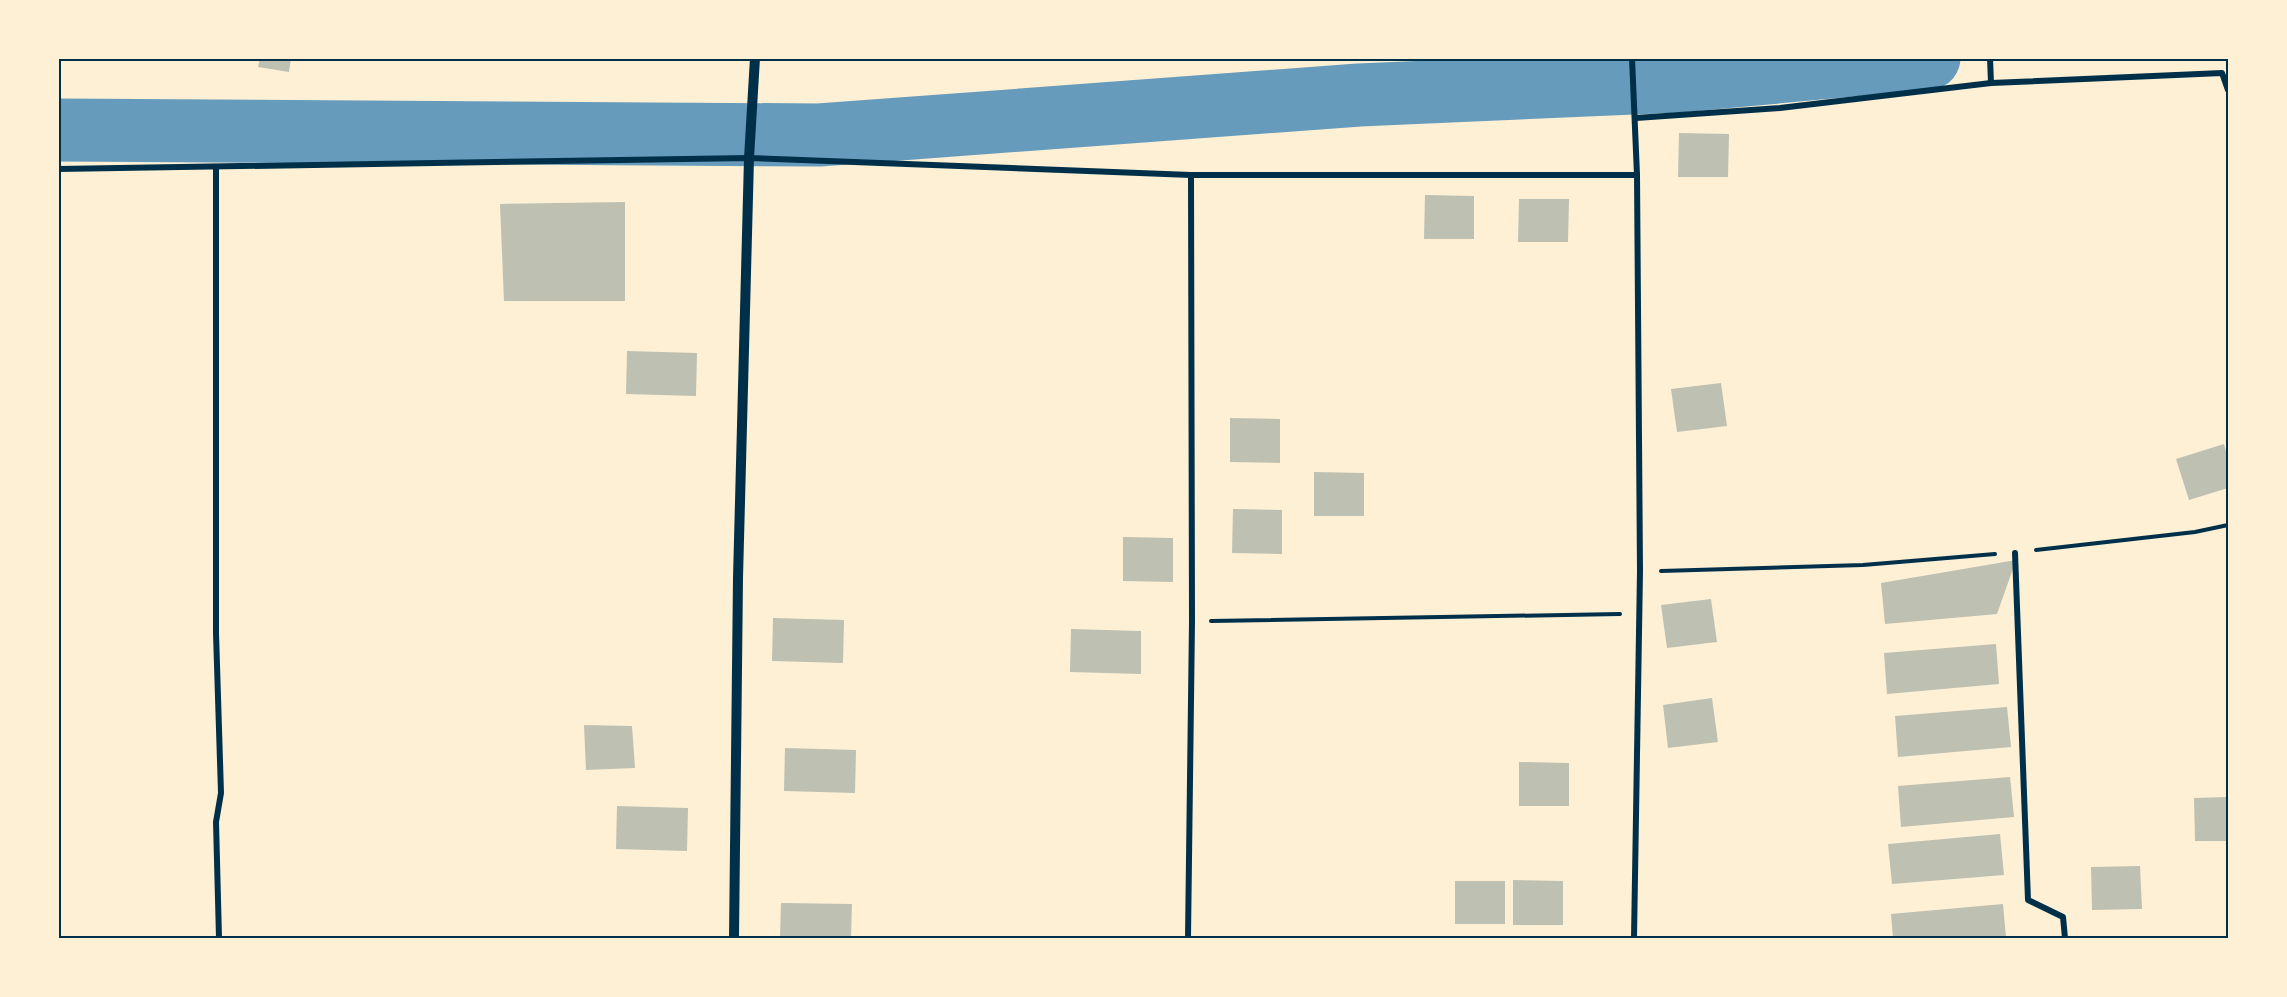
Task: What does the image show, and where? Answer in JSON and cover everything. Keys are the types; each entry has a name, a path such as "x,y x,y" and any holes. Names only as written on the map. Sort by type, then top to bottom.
{"street":[{"path":"734,939 738,578 749,158 755,58"},
{"path":"1990,58 1991,83"},
{"path":"1633,61 1637,175 1640,572 1634,939"},
{"path":"1636,118 1780,108 1991,83 2222,73 2229,90"},
{"path":"58,169 749,158 1191,175 1637,175"},
{"path":"216,168 216,633 220,793 216,822 219,939"},
{"path":"1188,939 1192,621 1191,175"},
{"path":"2015,553 2028,900 2063,917 2064,939"}],"path":[{"path":"1640,572 1863,565 2015,553 2195,532 2229,525"},
{"path":"1192,621 1639,614"}],"building":[{"path":"260,58 291,58 289,72 258,67"},
{"path":"1679,133 1729,134 1728,177 1678,177"},
{"path":"1425,195 1474,196 1474,239 1424,239"},
{"path":"1519,199 1569,199 1568,242 1518,242"},
{"path":"625,202 625,301 504,301 500,204"},
{"path":"627,351 697,353 696,396 626,394"},
{"path":"1721,383 1727,426 1677,432 1671,389"},
{"path":"1230,418 1280,419 1280,463 1230,462"},
{"path":"2224,444 2228,459 2228,488 2189,500 2176,459"},
{"path":"1314,472 1364,473 1364,516 1314,516"},
{"path":"1233,509 1282,510 1282,554 1232,553"},
{"path":"1123,537 1173,538 1173,582 1123,581"},
{"path":"2016,560 1997,614 1885,624 1881,583"},
{"path":"1711,599 1717,642 1667,648 1661,605"},
{"path":"773,618 844,620 843,663 772,661"},
{"path":"1071,629 1141,631 1141,674 1070,672"},
{"path":"1996,644 1999,684 1887,694 1884,653"},
{"path":"1712,698 1718,742 1668,748 1663,705"},
{"path":"2007,707 2011,747 1898,757 1895,716"},
{"path":"584,725 632,726 635,768 586,770"},
{"path":"785,748 856,750 855,793 784,791"},
{"path":"1519,762 1569,763 1569,806 1519,806"},
{"path":"2010,777 2014,817 1901,827 1898,786"},
{"path":"2228,797 2228,841 2195,841 2194,798"},
{"path":"617,806 688,808 687,851 616,849"},
{"path":"2000,834 2004,875 1892,884 1888,844"},
{"path":"2140,866 2142,909 2092,910 2091,867"},
{"path":"1513,880 1563,881 1563,925 1513,925"},
{"path":"1455,881 1505,881 1505,924 1455,924"},
{"path":"781,903 852,904 851,938 780,938"},
{"path":"2003,904 2006,938 1893,938 1891,914"}],"waterway":[{"path":"58,130 819,135 1359,95 1680,81 1929,58"}]}
